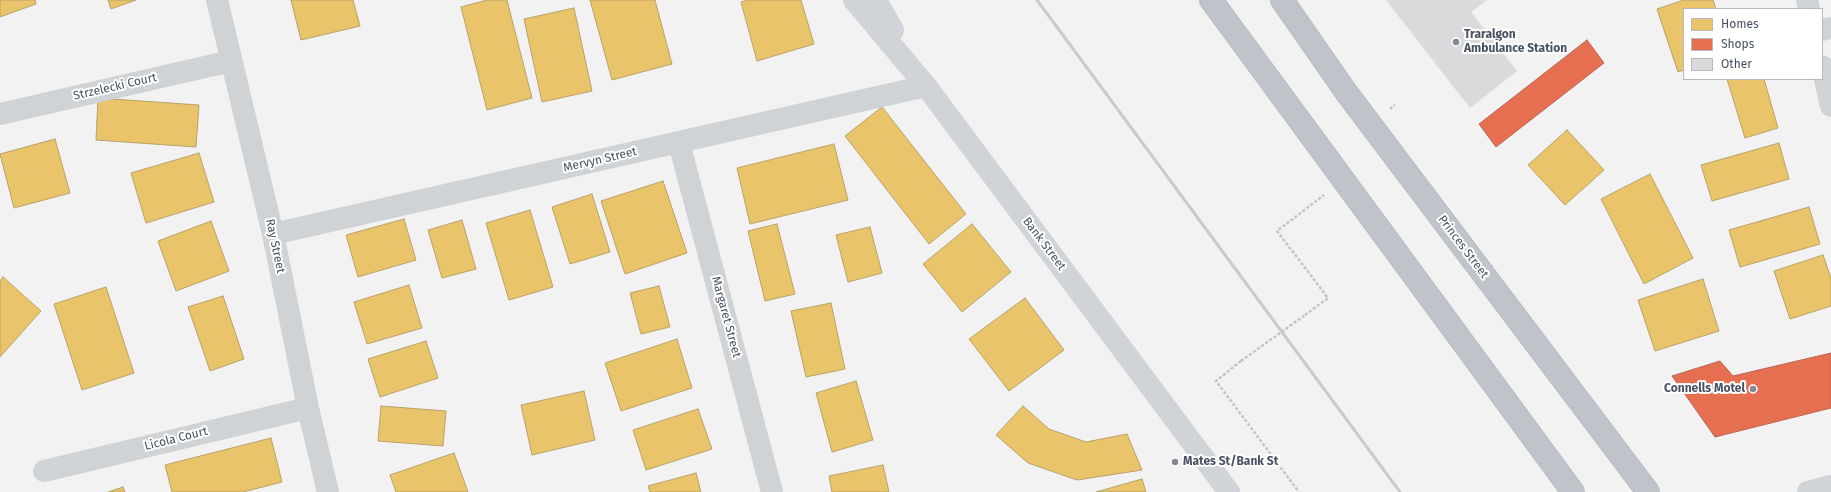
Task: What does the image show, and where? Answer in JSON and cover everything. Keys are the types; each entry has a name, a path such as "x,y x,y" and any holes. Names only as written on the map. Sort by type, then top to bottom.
{"highway":[{"path":"1211,0 1573,492"},
{"name":"Princes Street","path":"1282,0 1346,92 1648,492"}],"main road":[{"name":"Bank Street","path":"854,0 926,86 1229,492"},
{"path":"876,0 926,86"},
{"path":"1808,492 1831,486"}],"street":[{"name":"Ray Street","path":"217,0 273,234 308,408 328,492"},
{"name":"Strzelecki Court","path":"0,114 231,61"},
{"path":"1823,70 1831,106"},
{"name":"Mervyn Street","path":"273,234 926,86"},
{"name":"Margaret Street","path":"679,143 772,492"},
{"name":"Licola Court","path":"44,471 308,408"}],"path":[{"path":"1299,492 1216,381 1328,298 1277,231 1326,194"}],"building: Homes":[{"path":"0,0 35,0 36,4 0,17"},
{"path":"108,0 136,0 111,9"},
{"path":"291,0 353,0 360,26 301,40"},
{"path":"487,0 507,0 532,98 487,110 461,7"},
{"path":"590,0 655,0 672,64 612,80"},
{"path":"748,0 801,0 814,44 757,61 741,2"},
{"path":"1684,0 1713,0 1716,8 1683,8 1683,70 1678,72 1657,9"},
{"path":"574,8 592,91 542,102 524,19"},
{"path":"1727,80 1764,80 1778,128 1745,138"},
{"path":"98,98 199,105 196,147 96,140"},
{"path":"882,107 966,214 929,244 845,136"},
{"path":"1567,130 1604,170 1565,205 1528,165"},
{"path":"55,139 70,193 14,208 0,154"},
{"path":"1779,143 1789,179 1712,201 1701,165"},
{"path":"834,144 848,200 750,224 737,168"},
{"path":"199,153 214,202 146,223 131,173"},
{"path":"1650,174 1693,258 1644,284 1601,199"},
{"path":"663,181 687,253 625,274 601,201"},
{"path":"592,194 610,252 570,264 552,207"},
{"path":"1809,207 1820,244 1740,267 1729,230"},
{"path":"530,210 553,287 509,300 486,223"},
{"path":"404,219 416,260 358,277 346,235"},
{"path":"462,220 476,269 442,278 428,230"},
{"path":"211,221 229,271 176,291 158,241"},
{"path":"777,224 795,294 765,301 748,231"},
{"path":"972,224 1011,272 962,312 923,264"},
{"path":"870,227 882,273 848,282 836,235"},
{"path":"1823,255 1831,278 1831,306 1790,319 1774,271"},
{"path":"3,277 41,311 0,357 0,281"},
{"path":"1703,279 1719,331 1655,351 1638,300"},
{"path":"409,285 422,328 367,344 354,302"},
{"path":"659,286 670,327 641,334 630,293"},
{"path":"106,287 134,373 82,390 54,304"},
{"path":"223,296 244,359 210,371 188,307"},
{"path":"1025,298 1064,350 1009,391 969,339"},
{"path":"831,303 845,369 806,377 791,311"},
{"path":"677,339 692,388 621,411 605,363"},
{"path":"426,341 438,378 380,397 368,359"},
{"path":"856,381 873,440 832,452 816,393"},
{"path":"584,391 595,440 532,455 521,405"},
{"path":"381,406 446,411 443,446 378,441"},
{"path":"1023,406 1049,429 1086,442 1127,434 1142,470 1077,480 1028,463 996,435"},
{"path":"698,409 712,449 646,470 633,430"},
{"path":"271,438 282,482 243,492 172,492 165,465"},
{"path":"454,453 468,492 396,492 390,475"},
{"path":"883,465 889,492 832,492 829,476"},
{"path":"696,473 701,492 650,492 648,486"},
{"path":"1142,479 1146,492 1096,492"},
{"path":"123,487 125,492 108,492"}],"building: Shops":[{"path":"1587,40 1604,63 1496,147 1479,124"},
{"path":"1831,353 1831,408 1715,437 1672,376 1720,361 1733,376"}],"building: Other":[{"name":"Traralgon Ambulance Station","path":"1386,0 1487,0 1471,12 1517,71 1470,108"}],"railway":[{"path":"1037,0 1400,492"}],"place":[{"name":"Traralgon Ambulance Station","path":"1456,42"},
{"name":"Connells Motel","path":"1753,389"},
{"name":"Mates St/Bank St","path":"1175,462"}]}
